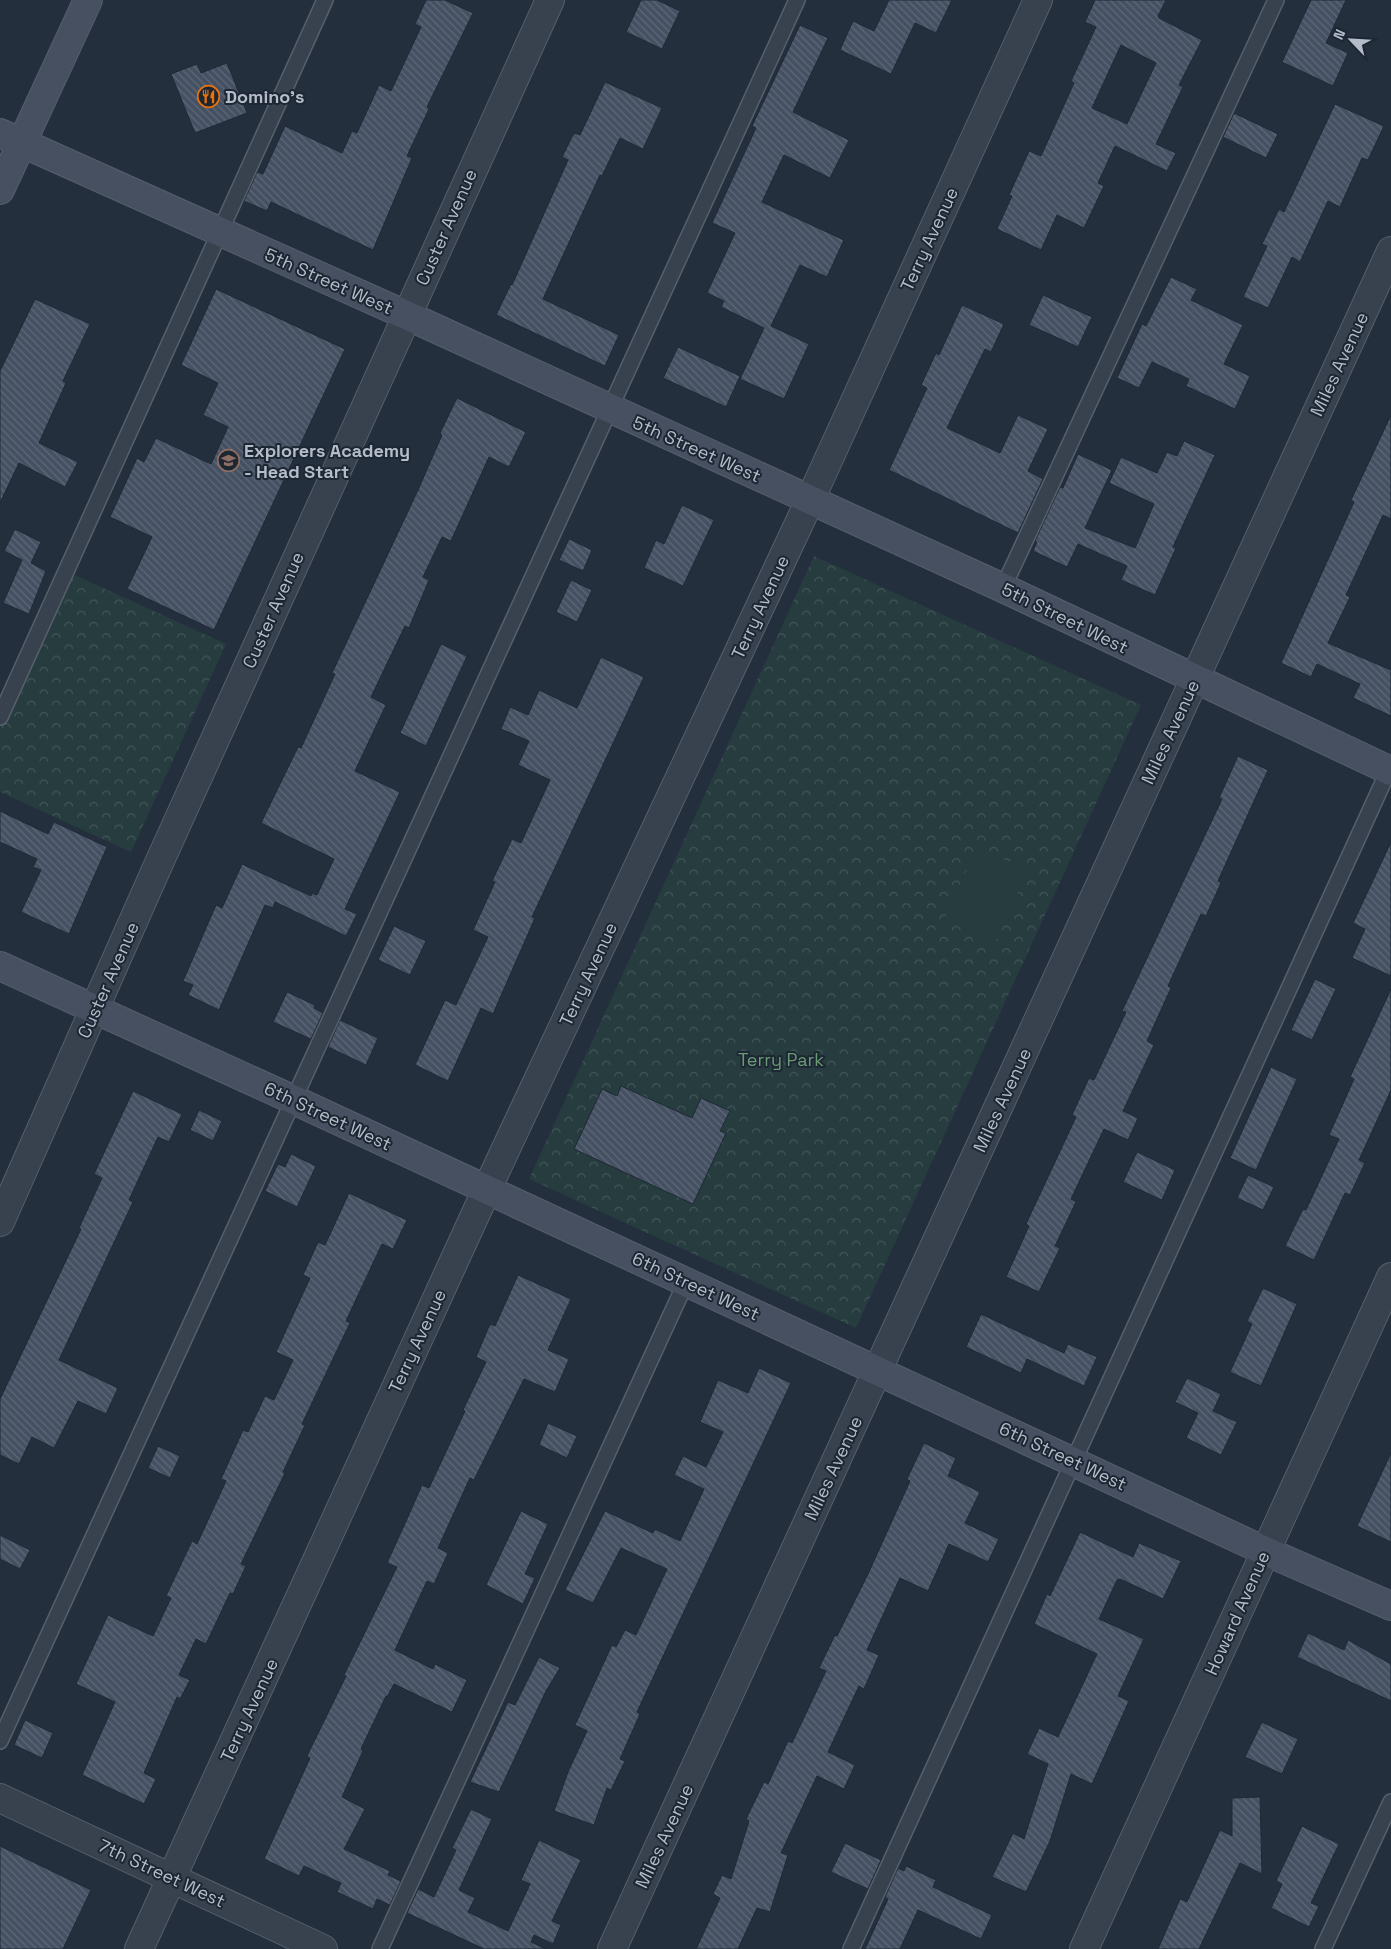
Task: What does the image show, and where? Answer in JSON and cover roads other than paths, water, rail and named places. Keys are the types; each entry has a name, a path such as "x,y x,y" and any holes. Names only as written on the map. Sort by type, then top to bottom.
{"street":[{"path":"0,190 11,138 88,0"},
{"name":"Custer Avenue","path":"0,1222 406,315 550,0"},
{"name":"Terry Avenue","path":"140,1949 487,1189 810,500 1038,0"},
{"name":"5th Street West","path":"11,138 406,315 1003,588 1194,680 1390,769"},
{"name":"Miles Avenue","path":"612,1949 1391,251"},
{"name":"6th Street West","path":"0,966 487,1189 1265,1551 1391,1606"},
{"name":"Howard Avenue","path":"1084,1949 1391,1277"},
{"name":"7th Street West","path":"0,1798 323,1949"}],"lane":[{"path":"0,716 325,0"},
{"path":"0,1741 797,0"},
{"path":"1003,588 1276,0"},
{"path":"851,1949 1390,769"},
{"path":"380,1949 686,1282"},
{"path":"1323,1949 1391,1802"}],"place":[{"name":"Domino's","path":"209,96"},
{"name":"Explorers Academy - Head Start","path":"228,460"}],"park label":[{"name":"Terry Park","path":"781,1059"}]}
